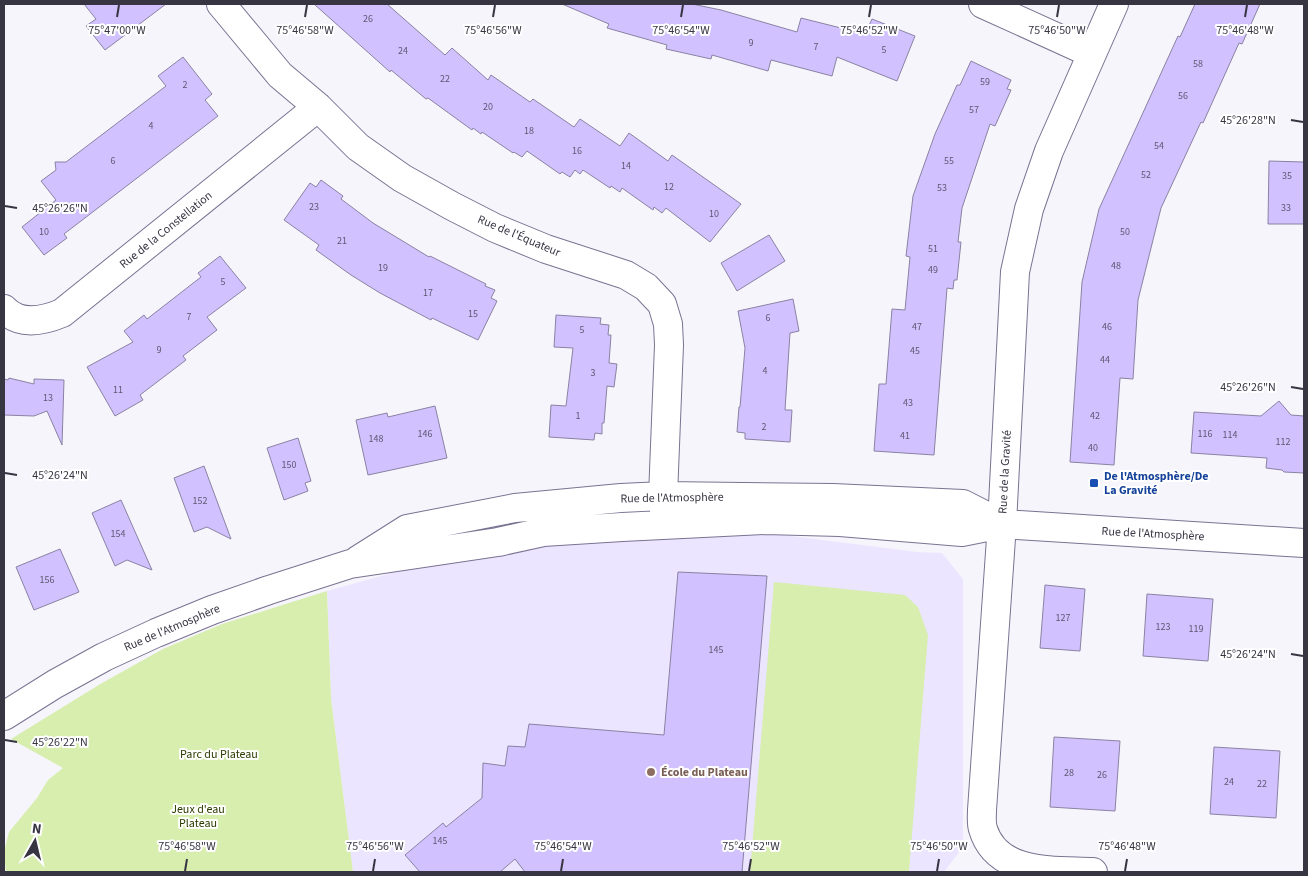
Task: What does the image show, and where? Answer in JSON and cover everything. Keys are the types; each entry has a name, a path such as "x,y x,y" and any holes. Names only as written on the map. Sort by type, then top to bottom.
{"street":[{"name":"Rue de l'Équateur","path":"221,4 280,75 318,107 358,147 402,178 495,228 546,249 626,275 646,287 662,304 668,324 669,344 662,496 666,525"},
{"path":"983,4 1092,53"},
{"name":"Rue de la Gravité","path":"1093,872 1026,868 1004,859 990,846 982,828 982,810 1002,524 1015,272 1029,209 1048,151 1114,4"},
{"name":"Rue de la Constellation","path":"4,309 24,320 45,320 62,313 318,107"},
{"name":"Rue de l'Atmosphère","path":"350,564 407,529 515,508 621,498 662,496 833,498 963,504 1002,524"},
{"name":"Rue de l'Atmosphère","path":"4,716 55,684 104,657 212,610 269,590 350,564 480,545 543,532 765,520 877,524 962,532 1002,524 1304,543"}],"shaded area":[{"name":"École du Plateau","path":"737,529 917,552 942,553 963,579 963,847 944,872 353,872 331,698 327,591 467,552"}],"green space":[{"path":"774,582 905,595 918,607 928,635 909,872 750,872"},
{"name":"Parc du Plateau","path":"327,591 331,698 353,872 6,872 4,852 9,832 37,798 48,780 63,768 11,739 102,683 163,649 222,624"}],"building":[{"path":"84,4 166,4 105,50 86,26 96,19"},
{"path":"314,4 387,4 445,55 452,48 488,80 491,75 530,102 533,99 574,127 580,119 620,146 629,133 668,161 672,155 741,204 710,242 666,208 662,213 654,207 653,210 622,188 620,192 611,186 610,188 583,170 580,174 575,170 570,177 562,172 560,174 527,151 522,157 513,153 482,132 481,134 473,128 472,130 428,98 426,99 391,70 390,72"},
{"path":"562,4 692,4 721,10 797,32 801,18 865,34 872,19 915,36 897,81 837,57 832,76 771,60 768,71 712,55 711,59 666,49 667,45 607,28 609,24"},
{"path":"1195,4 1260,4 1242,44 1239,43 1203,123 1201,122 1161,208 1138,300 1133,379 1120,378 1114,465 1070,462 1082,282 1099,209 1178,36 1180,37"},
{"path":"183,57 212,94 205,100 218,116 64,234 67,238 44,255 22,227 56,200 41,181 56,170 55,162 66,162 166,86 158,76"},
{"path":"971,61 1011,80 1007,89 1011,90 995,126 990,124 962,208 958,242 961,242 957,280 954,280 953,289 947,288 934,455 874,451 879,384 886,384 892,309 905,310 910,257 906,256 913,196 935,134 957,85 960,85"},
{"path":"1269,161 1304,162 1304,224 1268,224"},
{"path":"321,180 343,196 341,199 373,223 429,257 495,290 491,298 497,301 478,340 432,318 431,320 380,293 316,250 319,245 284,220 310,183 316,187"},
{"path":"769,235 785,261 737,291 721,263"},
{"path":"220,256 246,288 207,317 217,330 183,356 186,360 140,395 143,400 115,416 87,367 133,342 124,331 144,315 147,319 201,277 198,273"},
{"path":"793,299 799,331 790,333 785,410 792,410 790,442 745,439 745,433 737,432 745,348 738,311"},
{"path":"556,315 601,318 600,324 609,325 608,335 611,335 609,363 617,364 614,387 607,386 602,434 595,433 594,440 549,437 551,405 566,406 573,348 554,347"},
{"path":"9,378 34,384 34,379 64,380 62,445 47,411 34,416 4,415 4,379 8,380"},
{"path":"1279,401 1291,415 1304,416 1304,473 1284,472 1282,470 1266,468 1267,458 1191,453 1194,412 1261,416"},
{"path":"435,406 447,458 368,475 356,420 387,413 388,417"},
{"path":"298,438 311,481 305,483 308,491 284,500 267,448"},
{"path":"204,466 231,539 207,527 194,532 174,478"},
{"path":"121,500 152,570 127,560 115,566 92,513"},
{"path":"60,549 79,592 34,610 16,567"},
{"path":"678,572 767,576 742,872 525,872 515,859 500,872 420,872 405,855 443,823 446,827 482,798 483,763 505,766 508,746 525,747 529,724 664,735"},
{"path":"1045,585 1085,589 1080,651 1040,648"},
{"path":"1147,594 1213,599 1208,661 1143,656"},
{"path":"1054,737 1120,741 1115,811 1050,807"},
{"path":"1214,747 1280,751 1276,818 1210,814"}],"place":[{"name":"De l'Atmosphère/De La Gravité","path":"1094,483"},
{"name":"École du Plateau","path":"651,772"}],"park label":[{"name":"Jeux d'eau Plateau","path":"198,816"}]}
